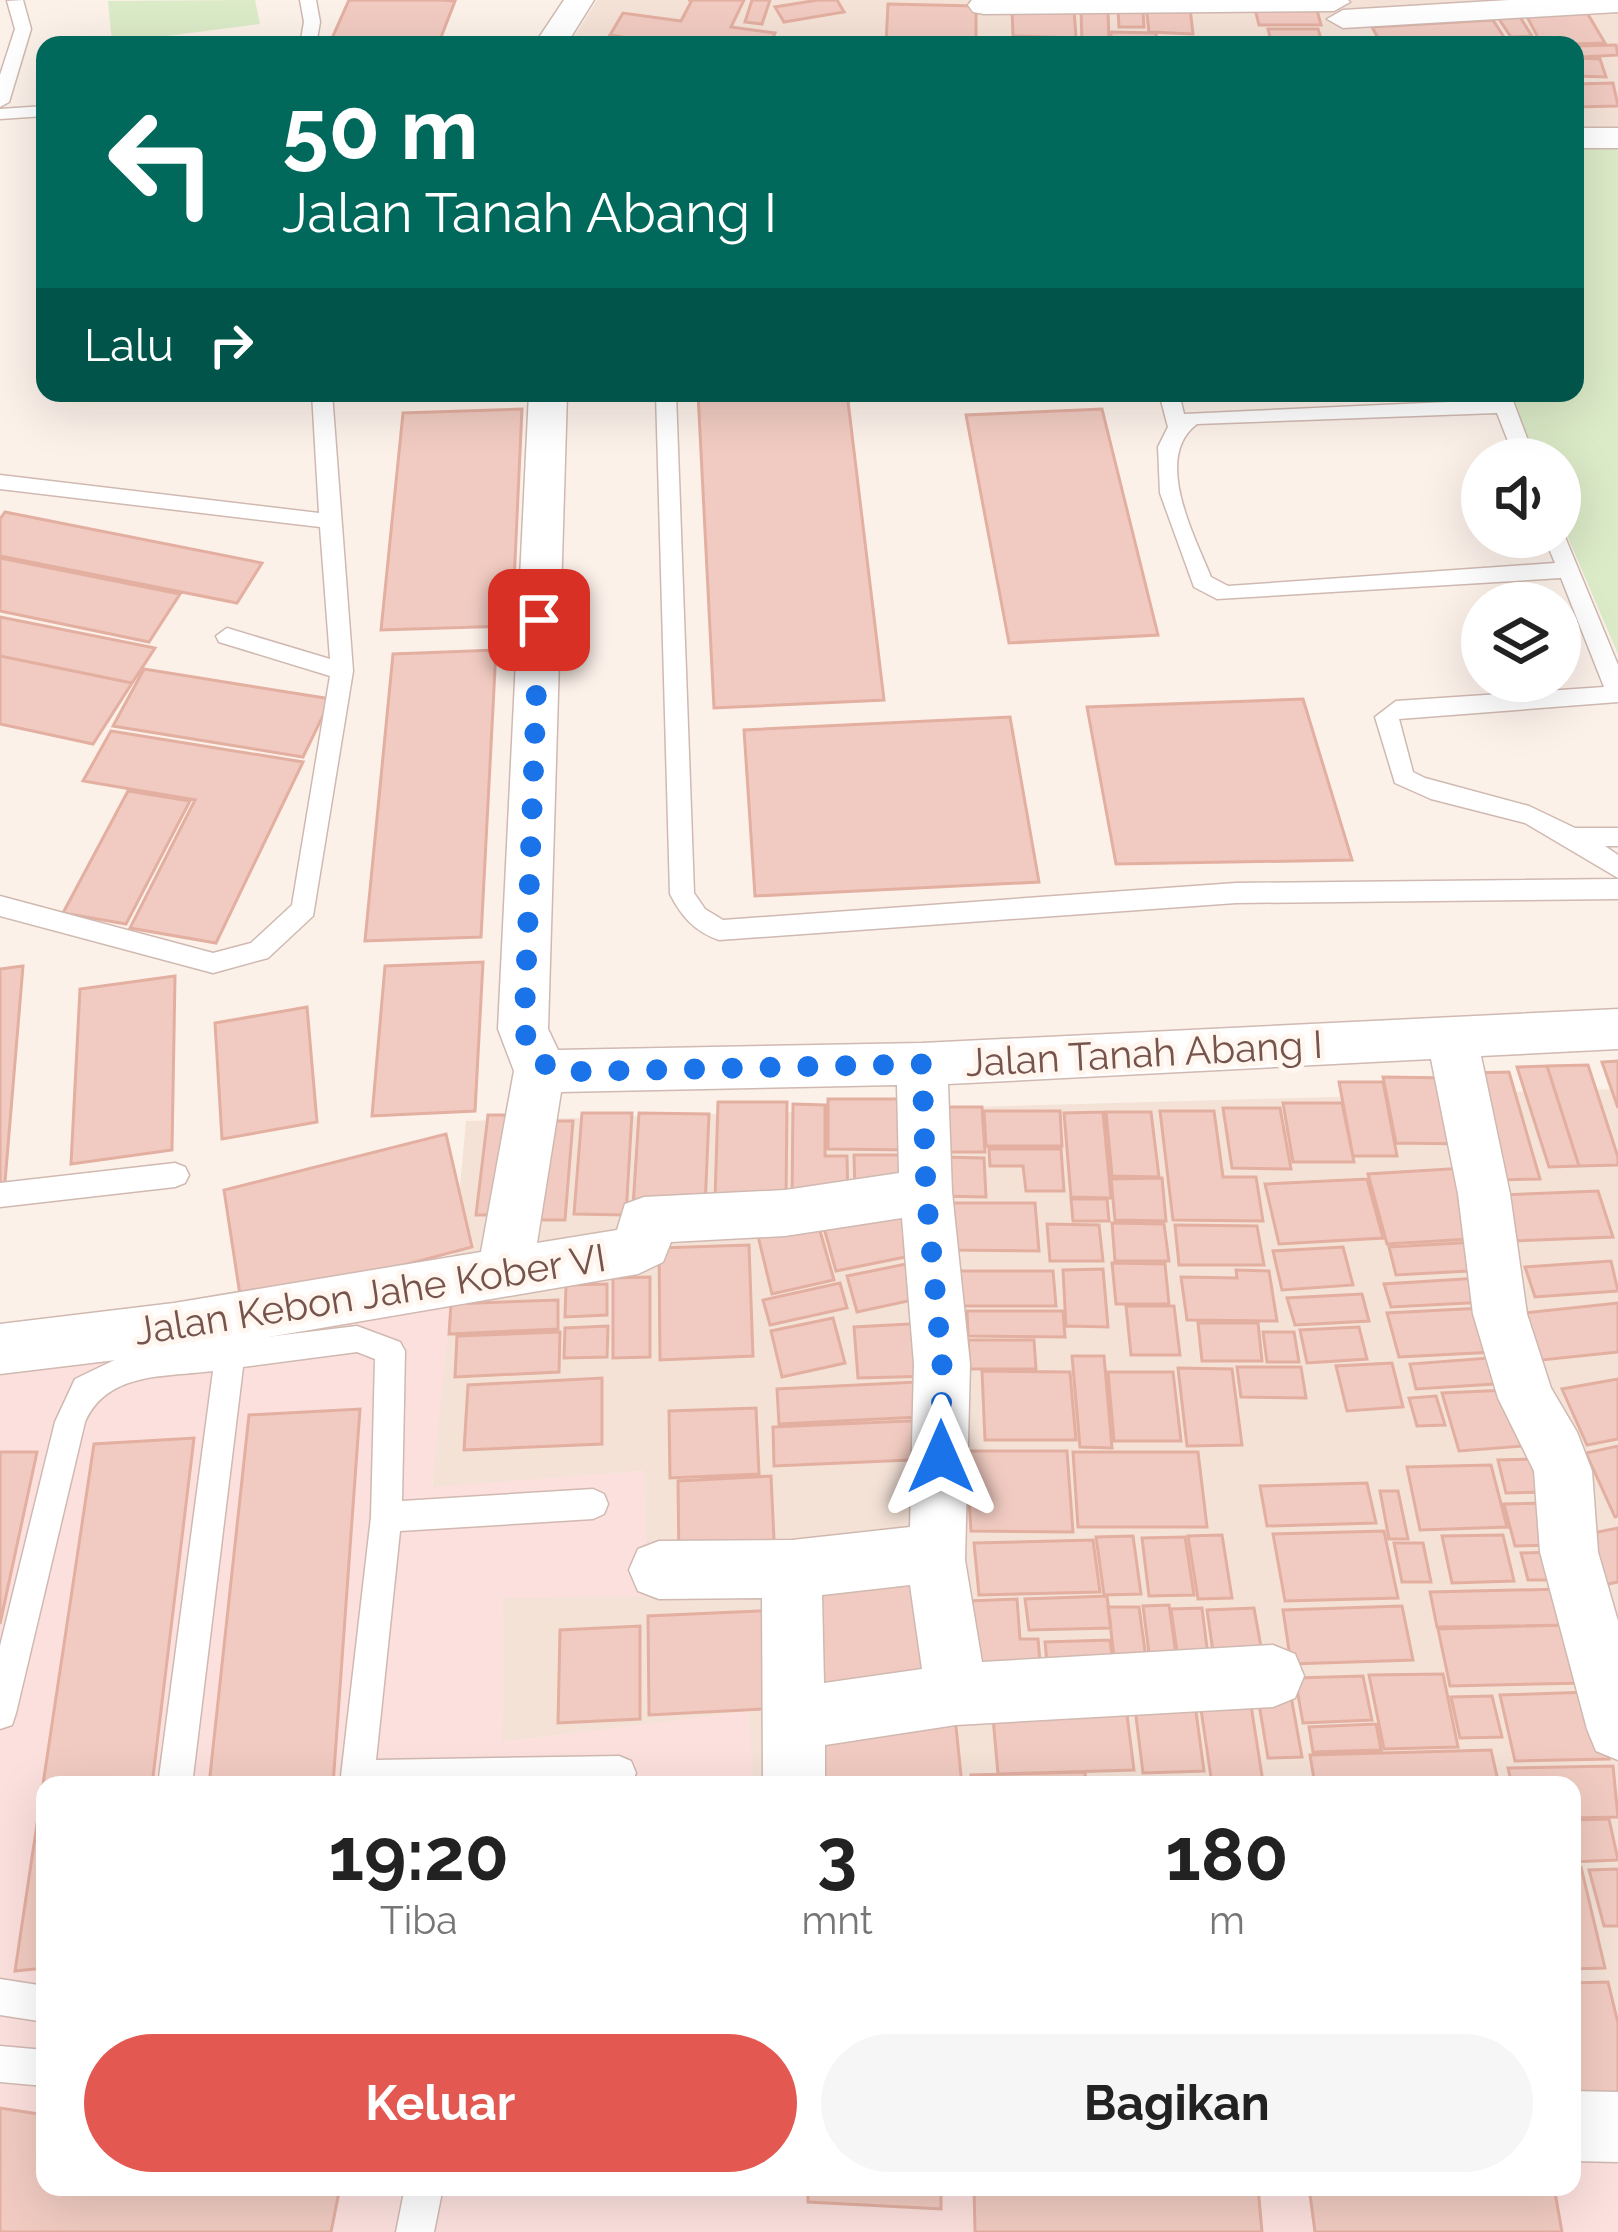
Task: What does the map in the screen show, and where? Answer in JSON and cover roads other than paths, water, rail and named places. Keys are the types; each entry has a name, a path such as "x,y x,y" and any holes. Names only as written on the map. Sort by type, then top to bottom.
{"street":[{"path":"556,36 578,0"},
{"path":"989,36 984,3 1341,16 1618,3"},
{"path":"1584,138 1618,137"},
{"path":"503,1273 518,1212 536,1061 524,1029 548,402"},
{"name":"Jalan Tanah Abang I","path":"536,1061 559,1072 922,1064 1618,1029"},
{"path":"1452,1038 1484,1194 1500,1313 1526,1398 1557,1451 1563,1471 1569,1552 1618,1729"},
{"path":"659,1570 792,1569 940,1550 942,1364 926,1192 922,1064"},
{"name":"Jalan Kebon Jahe Kober VI","path":"0,1349 174,1328 642,1248 644,1220 785,1214 926,1192"},
{"path":"935,1554 956,1694"},
{"path":"792,1569 794,1776"},
{"path":"793,1719 956,1694 1273,1676"},
{"path":"1581,2126 1618,2127"}],"lane":[{"path":"308,0 310,36"},
{"path":"0,13 16,1 23,29 0,102"},
{"path":"0,114 36,112"},
{"path":"0,906 213,963 259,951 304,909 342,671 323,402"},
{"path":"666,402 682,894 705,925 719,930 1236,892 1618,890"},
{"path":"1171,402 1176,424"},
{"path":"1466,402 1192,418 1176,424 1166,441 1173,502 1202,582 1225,594 1568,569"},
{"path":"1503,402 1517,438"},
{"path":"4,489 330,521"},
{"path":"1564,558 1618,694 1396,709 1387,717 1402,777 1421,788 1521,813 1572,836 1618,868"},
{"path":"227,636 342,671"},
{"path":"1572,836 1618,836"},
{"path":"0,1195 175,1174"},
{"path":"1,1706 70,1422 86,1389 127,1368 357,1339 390,1351 386,1516 359,1776"},
{"path":"176,1776 230,1355"},
{"path":"386,1516 592,1504"},
{"path":"522,1776 620,1773"},
{"path":"0,1997 36,2003"},
{"path":"0,2064 36,2067"},
{"path":"416,2232 422,2196"}]}
